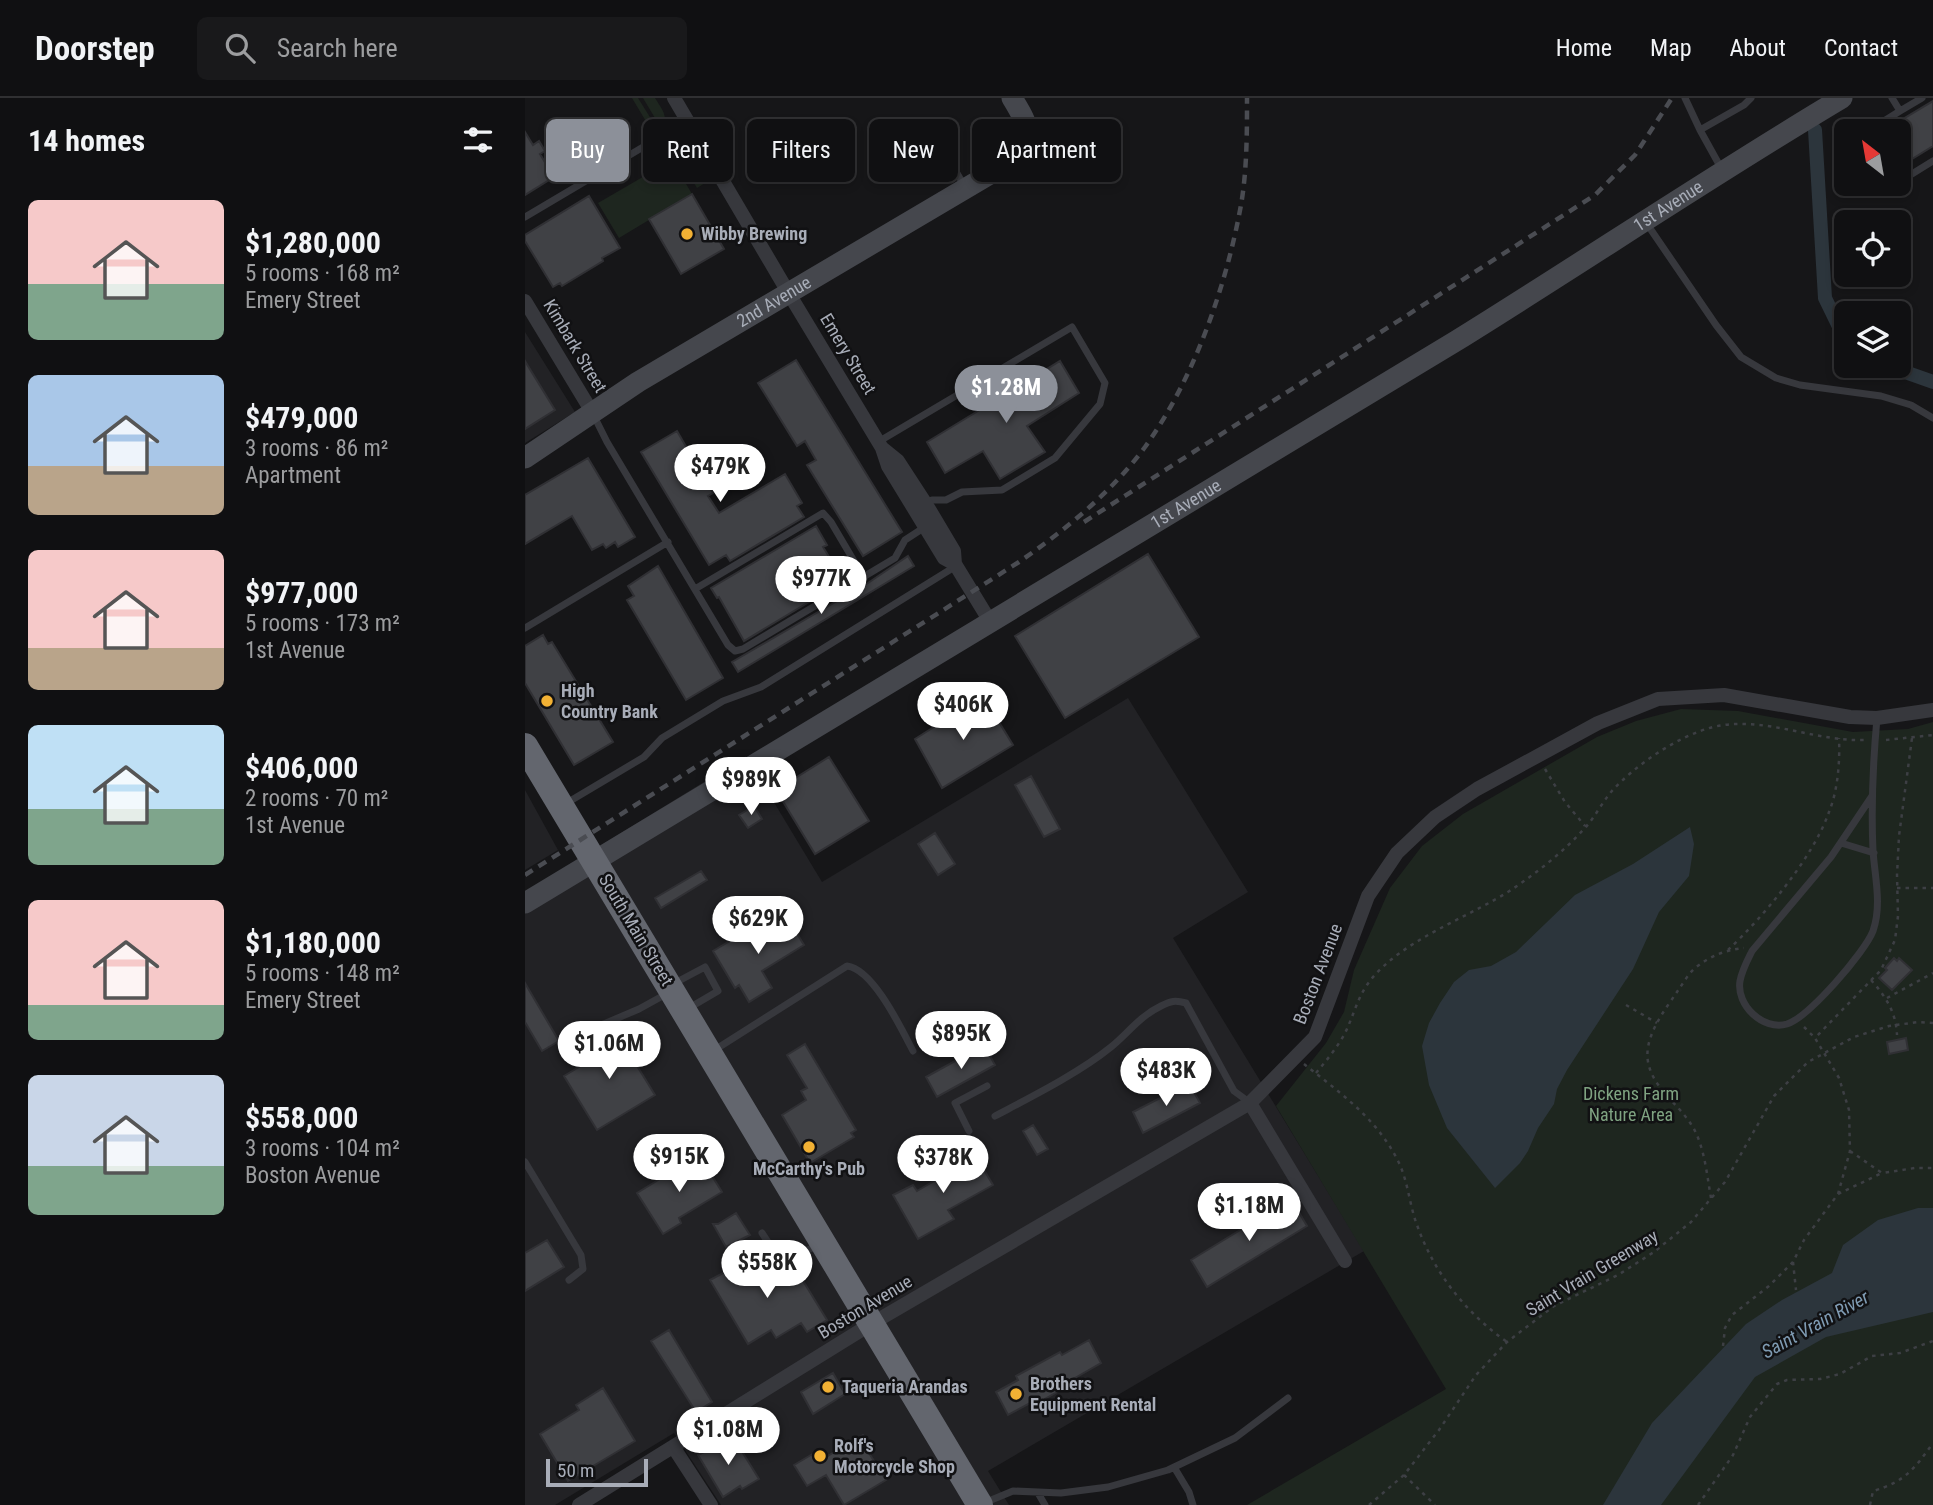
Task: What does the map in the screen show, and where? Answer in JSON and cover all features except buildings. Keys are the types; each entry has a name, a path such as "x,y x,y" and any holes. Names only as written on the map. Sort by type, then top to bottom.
{"highway":[{"name":"South Main Street","path":"525,746 980,1505"}],"street":[{"name":"Emery Street","path":"674,98 687,119"},
{"name":"2nd Avenue","path":"525,458 638,382 1011,161 1024,150 1028,139 1028,130 1012,98"},
{"name":"1st Avenue","path":"525,903 1456,341 1723,170 1842,98"},
{"name":"Emery Street","path":"723,182 880,445 888,467 944,558 956,565"},
{"name":"Kimbark Street","path":"525,301 592,412"},
{"name":"Emery Street","path":"880,445 898,461 926,504 954,551 956,565 991,623"},
{"name":"Boston Avenue","path":"579,1505 871,1324 1249,1103 1315,1037 1368,897 1397,853 1434,817 1477,789 1626,710 1658,699 1724,695 1877,718 1933,710"},
{"path":"1249,1103 1345,1261"},
{"path":"674,1448 711,1505"}],"lane":[{"path":"1685,98 1723,170"},
{"path":"1700,130 1744,105 1751,98"},
{"path":"1892,98 1900,111"},
{"path":"1887,119 1922,98"},
{"path":"525,217 643,148"},
{"path":"1911,175 1933,161"},
{"path":"958,176 965,188"},
{"path":"1645,220 1741,358 1776,378 1881,396 1911,405 1933,418"},
{"path":"880,445 1072,327 1105,383 1100,404 1055,458 1002,490 962,492 946,500 932,500 926,504"},
{"path":"592,412 607,442 728,645 735,651 743,649 895,558 905,540 925,527"},
{"path":"695,589 823,513 864,578"},
{"path":"525,628 668,542"},
{"path":"561,806 644,757 662,738 723,701 761,687 956,565"},
{"path":"1872,796 1841,843 1756,947 1743,969 1739,983 1744,1004 1761,1021 1778,1026 1797,1019 1855,960 1874,929 1878,909 1872,796 1877,718"},
{"path":"1841,843 1874,853"},
{"path":"709,1054 847,966 860,972 886,1001 913,1051"},
{"path":"599,1026 675,996 718,991 705,967 675,996"},
{"path":"995,1116 1080,1067 1111,1047 1133,1024 1158,1007 1175,1000 1186,1003 1234,1091 1249,1103"},
{"path":"969,1131 955,1103 987,1086"},
{"path":"525,1161 581,1255 583,1269 569,1280"},
{"path":"762,1233 781,1262 823,1243"},
{"path":"980,1505 1013,1491 1061,1493 1108,1487 1174,1467 1235,1438 1288,1398"},
{"path":"1174,1467 1189,1492 1193,1505"},
{"path":"1038,1493 1045,1505"}],"path":[{"path":"1316,1073 1345,1033 1368,983 1389,962 1513,888 1548,862 1586,827 1611,792 1670,745 1713,727 1747,724 1855,741 1933,735"},
{"path":"1711,1198 1695,1131 1658,1085 1650,1070 1647,1060 1650,1042 1657,1023 1693,969 1728,950 1747,931 1796,870 1820,834 1834,791 1840,753 1839,738"},
{"path":"1538,757 1565,802 1586,827"},
{"path":"1898,888 1933,888"},
{"path":"1728,950 1756,947"},
{"path":"1887,998 1933,973"},
{"path":"1871,980 1887,998 1897,1025 1897,1035"},
{"path":"1626,1005 1657,1023"},
{"path":"1797,1019 1815,1038"},
{"name":"Saint Vrain Greenway","path":"1369,1505 1404,1475 1476,1376 1507,1342 1554,1307 1618,1275 1654,1252 1691,1222 1725,1182 1774,1096 1808,1062 1854,1037 1897,1025 1933,1023"},
{"path":"1723,1346 1725,1328 1732,1315 1762,1292 1793,1262 1804,1240 1838,1194 1850,1152 1849,1110 1839,1078 1823,1052"},
{"path":"1296,1058 1377,1126 1402,1170 1417,1226 1433,1262 1482,1324 1507,1342"},
{"path":"1850,1152 1882,1173"},
{"path":"1838,1194 1882,1173 1933,1168"},
{"path":"1793,1262 1796,1290"},
{"path":"1698,1505 1733,1455 1750,1417 1777,1384 1787,1380 1820,1379 1840,1374 1871,1356 1900,1353 1933,1340"},
{"path":"1870,1505 1873,1491 1891,1486 1913,1471 1933,1443"},
{"path":"1404,1475 1435,1505"}],"shaded area":[{"path":"525,332 575,412 525,443"},
{"path":"1128,698 1248,892 1173,938 1364,1251 988,1471 1009,1505 721,1505 674,1433 555,1505 525,1505 525,892 746,756 822,882"},
{"path":"525,790 558,850 525,870"}],"green space":[{"path":"632,98 638,98 651,119 645,119"},
{"path":"643,98 655,98 660,105 665,119 656,119"},
{"path":"643,177 643,182 685,182 692,194 619,238 598,203"},
{"path":"693,182 704,182 705,183 697,188"},
{"name":"Dickens Farm Nature Area","path":"1681,709 1738,711 1853,732 1908,729 1933,722 1933,1505 1247,1505 1446,1389 1276,1106 1326,1043 1344,1012 1354,970 1390,888 1422,846 1463,814 1597,737 1636,721"}],"water":[{"path":"1690,827 1694,844 1689,876 1659,912 1633,969 1567,1070 1557,1089 1554,1104 1538,1128 1528,1151 1495,1188 1447,1128 1429,1085 1422,1046 1429,1023 1454,982 1469,970 1491,966 1516,952 1575,895 1633,864"},
{"name":"Saint Vrain River","path":"1918,1208 1933,1208 1933,1312 1826,1337 1755,1377 1661,1505 1603,1505 1652,1423 1746,1324 1782,1300 1832,1273 1843,1245 1878,1220"}],"waterway":[{"path":"1815,130 1825,298 1834,316"},
{"path":"1911,374 1933,382"}],"railway":[{"path":"525,875 1019,562 1070,524 1132,464 1179,392 1217,300 1235,236 1243,192 1247,98"},
{"path":"1084,522 1595,195 1635,155 1672,98"}],"place":[{"name":"Wibby Brewing","path":"687,234"},
{"name":"High Country Bank","path":"547,701"},
{"name":"McCarthy's Pub","path":"809,1147"},
{"name":"Taqueria Arandas","path":"828,1387"},
{"name":"Brothers Equipment Rental","path":"1016,1394"},
{"name":"Rolf's Motorcycle Shop","path":"820,1456"}]}
